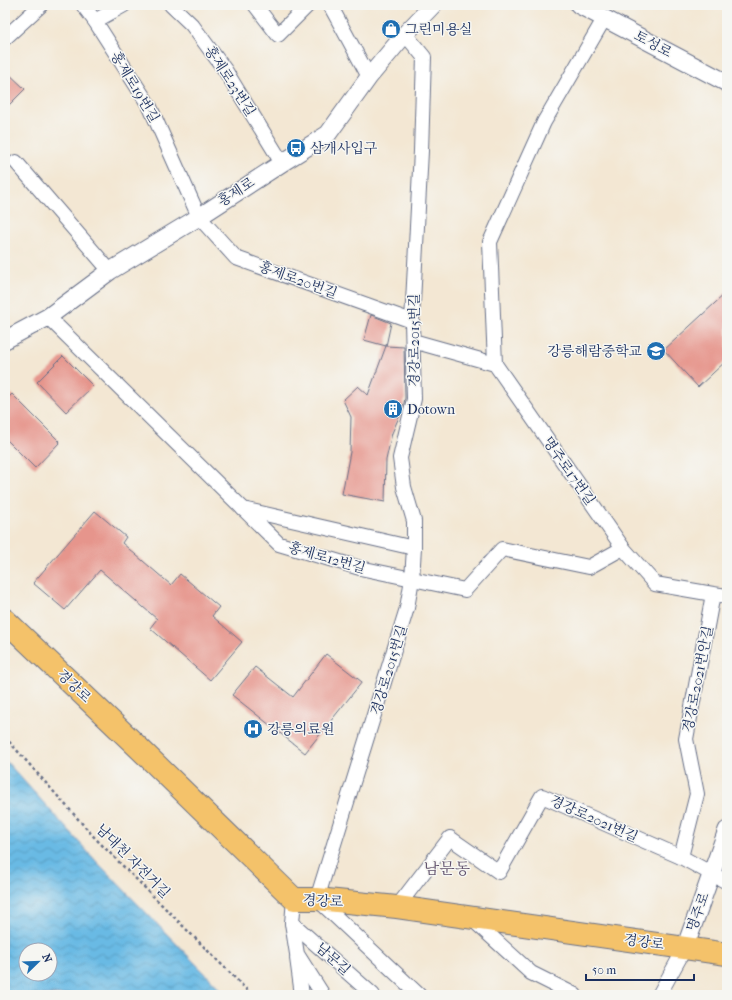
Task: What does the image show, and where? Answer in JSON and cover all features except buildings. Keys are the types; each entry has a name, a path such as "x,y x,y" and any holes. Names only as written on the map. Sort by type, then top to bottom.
{"main road":[{"name":"경강로","path":"5,620 294,899 317,899 397,907 727,954"}],"street":[{"path":"5,38 41,5"},
{"name":"홍제로19번길","path":"83,5 150,106 199,217"},
{"path":"95,21 124,5"},
{"name":"홍제로23번길","path":"171,5 192,25 225,70 282,162"},
{"path":"255,5 278,35 308,5"},
{"path":"330,5 369,77"},
{"name":"홍제로","path":"5,340 48,317 110,271 199,217 282,162 328,134 369,77 433,5"},
{"name":"토성로","path":"579,5 727,83"},
{"path":"412,341 496,364 490,242 544,122 604,19"},
{"name":"경강로2015번길","path":"317,899 407,608 412,579 414,521 404,487 400,458 414,399 412,321 421,151 424,57 406,34"},
{"path":"16,162 110,271"},
{"name":"홍제로20번길","path":"199,217 236,258 412,321"},
{"name":"홍제로12번길","path":"48,317 279,544 360,568 465,590 502,549 589,567 623,548"},
{"name":"명주로17번길","path":"496,364 623,548 655,584 720,595"},
{"path":"243,508 414,548"},
{"name":"경강로2021번안길","path":"681,857 697,794 686,739 720,595"},
{"name":"경강로2021번길","path":"397,907 450,838 499,872 542,796 681,857 727,882"},
{"name":"명주로","path":"685,948 727,830"},
{"path":"294,899 292,923 302,995"},
{"path":"317,899 419,995"},
{"path":"470,918 531,973 576,995"},
{"name":"남문길","path":"292,923 373,995"},
{"path":"659,995 685,948"},
{"path":"297,954 323,995"}],"path":[{"name":"남대천 자전거길","path":"5,737 95,838 252,995"}],"water":[{"path":"5,760 96,861 226,995 5,995"}],"place":[{"name":"그린미용실","path":"391,29"},
{"name":"삼개사입구","path":"296,148"},
{"name":"강릉해람중학교","path":"656,351"},
{"name":"Dotown","path":"393,409"},
{"name":"강릉의료원","path":"253,729"}],"district":[{"name":"남문동","path":"447,868"}]}
